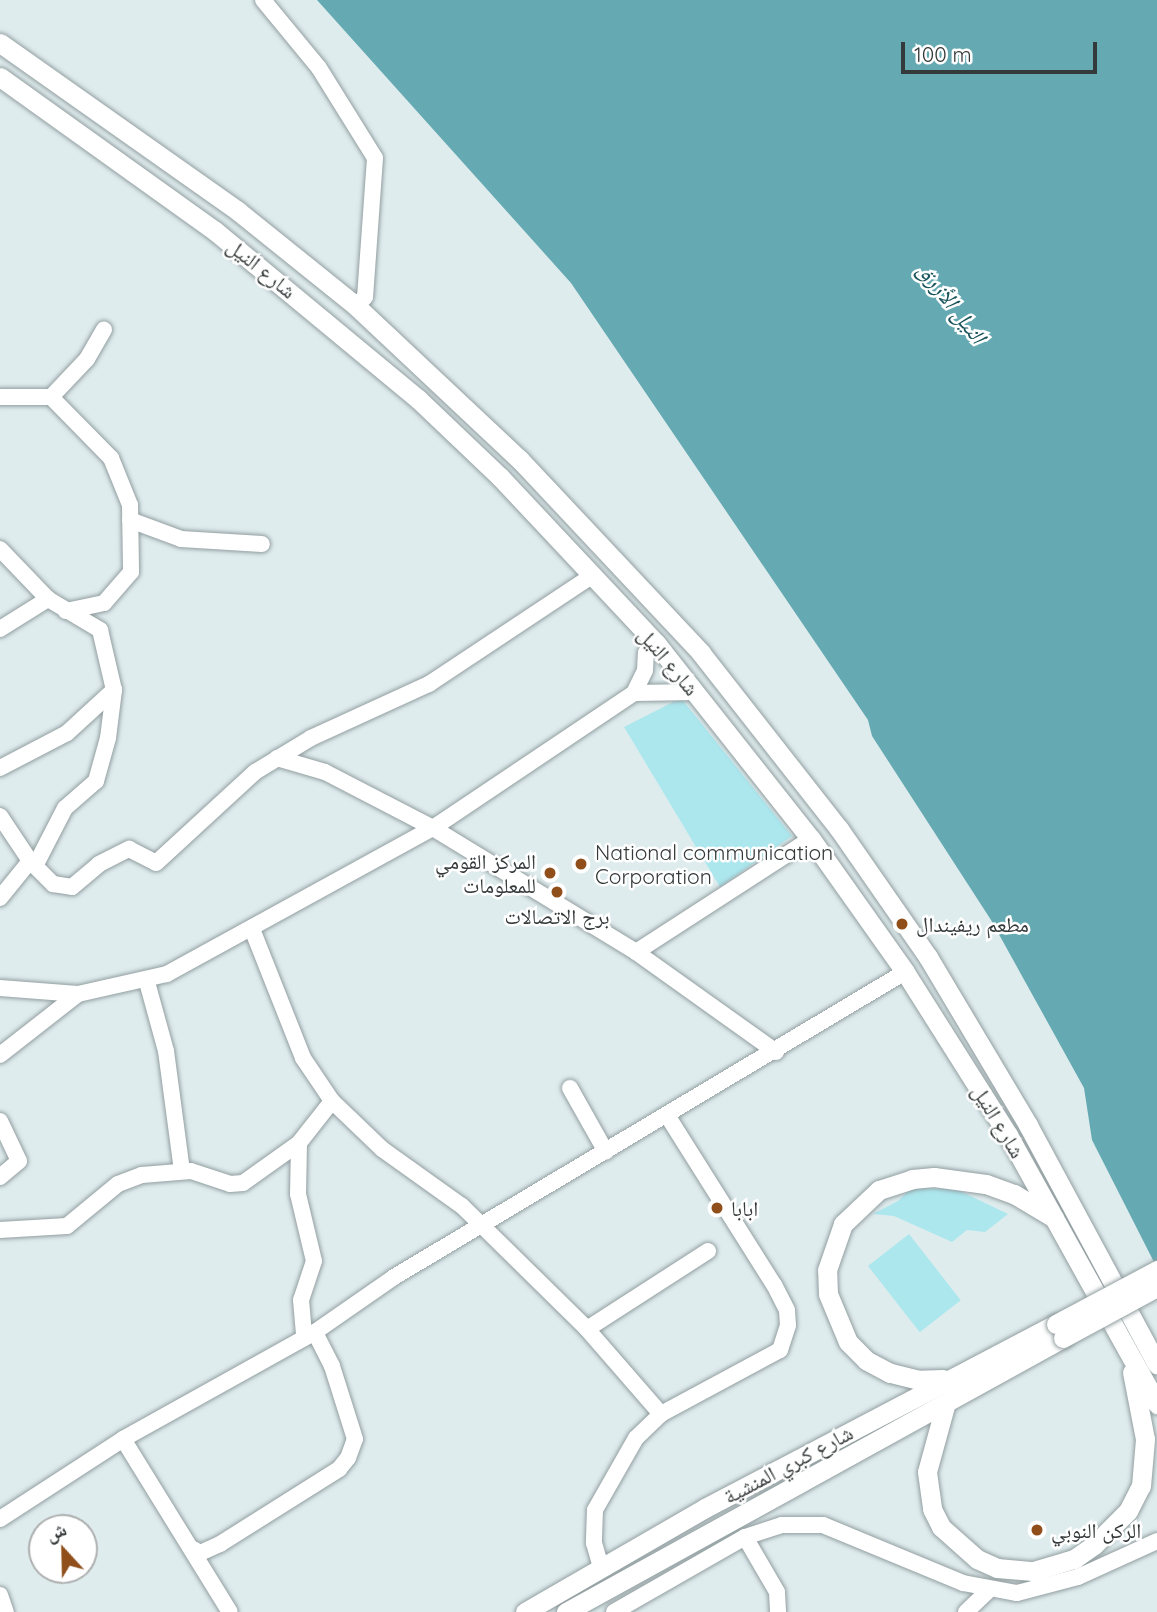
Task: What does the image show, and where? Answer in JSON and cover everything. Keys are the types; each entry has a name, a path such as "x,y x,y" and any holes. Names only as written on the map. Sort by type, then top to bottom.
{"main road":[{"name":"شارع النيل","path":"0,43 238,211 356,306 520,460 621,564 701,653 839,830 928,957 987,1053 1157,1365"},
{"name":"شارع النيل","path":"0,77 215,231 418,398 593,575 656,643 811,839 905,972 1056,1220 1157,1404"},
{"path":"215,231 233,224 238,211"},
{"path":"255,262 259,250 276,242"},
{"path":"951,1379 919,1380 890,1373 866,1360 848,1342 828,1294 833,1245 843,1224 879,1190 912,1179 934,1177 986,1184 1014,1194 1056,1220"},
{"path":"1059,1331 1157,1270"},
{"path":"1059,1331 1157,1287"},
{"name":"شارع كبري المنشية","path":"525,1612 601,1567 951,1379 1059,1331"},
{"name":"شارع كبري المنشية","path":"566,1612 648,1563 945,1406 1059,1331"},
{"path":"945,1406 927,1472 932,1509 941,1527 966,1552 998,1568 1019,1572 1053,1568 1074,1559 1111,1530 1140,1486 1145,1439 1126,1348"}],"street":[{"path":"263,0 319,68 375,158 365,297 356,306"},
{"path":"51,397 87,359 104,329"},
{"path":"0,397 51,397 111,458 130,505 131,572 104,603 66,611"},
{"path":"130,520 181,539 262,544"},
{"path":"0,550 48,599 100,630 114,690 108,738 96,781 65,808 32,864 0,898"},
{"path":"0,816 32,864 53,884 72,887 99,864 129,849 156,863 185,841 235,786 277,758 429,684 593,575"},
{"path":"0,629 48,599"},
{"path":"0,988 78,994 147,982 252,929 433,828 634,693 645,670 646,653 656,643"},
{"path":"0,747 5,765 67,733 114,690"},
{"path":"634,693 696,692"},
{"path":"277,758 325,772 433,828 636,952 776,1052"},
{"path":"636,952 811,839"},
{"path":"252,929 303,1058 331,1101 357,1128 447,1192 587,1329 661,1414"},
{"path":"0,1519 123,1439 310,1335 394,1277 776,1052 905,972"},
{"path":"147,982 166,1051 182,1171"},
{"path":"0,1055 78,994"},
{"path":"570,1088 606,1152"},
{"path":"0,1230 67,1226 118,1184 142,1175 182,1171 243,1183 299,1143 331,1101"},
{"path":"601,1567 594,1544 595,1510 636,1438 661,1414 780,1350 788,1325 787,1310 774,1285 667,1115"},
{"path":"0,1121 19,1161 0,1177"},
{"path":"193,1549 200,1552 220,1544 339,1469 348,1458 355,1439 332,1366 310,1335 301,1300 314,1262 298,1194 299,1143"},
{"path":"587,1329 708,1251"},
{"path":"123,1439 230,1612"},
{"path":"614,1612 745,1537 782,1525 824,1525 988,1591 1017,1593 1045,1588 1157,1541"},
{"path":"745,1537 776,1592 778,1612"},
{"path":"966,1612 988,1591"},
{"path":"0,1595 6,1612"}],"shaded area":[{"path":"681,698 792,836 720,887 624,727"},
{"path":"911,1188 956,1189 1008,1214 985,1232 967,1230 952,1242 894,1216 873,1214 898,1201"},
{"path":"909,1234 961,1300 920,1332 868,1266"}],"water":[{"name":"النيل الأزرق","path":"317,0 1157,0 1157,1268 1092,1140 1084,1088 991,920 872,736 868,720 571,283"}],"place":[{"name":"National communication Corporation","path":"581,864"},
{"name":"المركز القومي للمعلومات","path":"550,873"},
{"name":"برج الاتصالات","path":"557,892"},
{"name":"مطعم ريفيندال","path":"902,924"},
{"name":"ابابا","path":"717,1208"},
{"name":"الركن النوبي","path":"1037,1530"}]}
